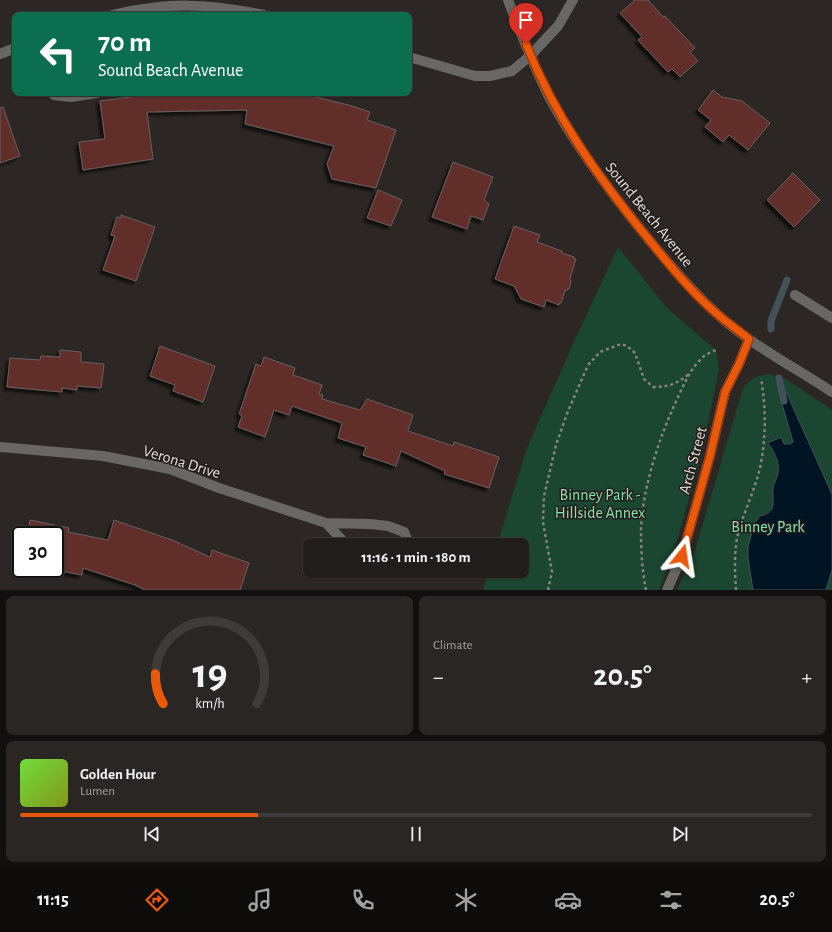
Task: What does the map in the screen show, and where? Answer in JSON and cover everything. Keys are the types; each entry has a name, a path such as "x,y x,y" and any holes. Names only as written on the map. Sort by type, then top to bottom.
{"street":[{"name":"Sound Beach Avenue","path":"508,0 530,56 557,111 574,139 608,187 660,252 700,298 716,313 749,339 832,392"},
{"path":"412,58 475,76 490,76 512,71 530,56 558,26 573,0"},
{"path":"146,12 176,2 248,12"},
{"path":"0,54 12,49"},
{"path":"62,96 78,96"},
{"path":"795,296 832,318"},
{"name":"Arch Street","path":"667,590 682,556 710,456 725,392 739,364 749,339"},
{"name":"Verona Drive","path":"0,446 103,456 170,469 219,488 326,523 388,526 404,532 407,538"},
{"name":"Verona Drive","path":"326,523 340,538"}],"path":[{"path":"548,590 552,572 543,522 544,496 556,445 570,405 588,365 600,352 621,344 627,346 635,353 644,379 653,387 669,386 678,382 689,374"},
{"path":"646,590 641,530 644,501 656,453 668,418 689,374 702,358 716,350"},
{"path":"736,590 735,557 738,538 743,517 758,477 762,456 765,426 764,398 761,378"}],"green space":[{"name":"Binney Park - Hillside Annex","path":"618,247 667,308 716,350 719,369 701,457 674,551 659,590 483,590 487,578 529,578 529,538 499,538 527,448"},
{"name":"Binney Park","path":"770,374 784,378 832,410 832,590 677,590 694,554 743,388 749,381 761,375"}],"water":[{"path":"778,390 787,394 832,494 832,570 826,590 753,590 748,558 748,547 754,524 760,516 766,514 772,509 773,488 778,473 777,461 768,443 781,437 784,444 790,444 793,442"}],"building":[{"path":"635,0 648,0 695,48 690,52 698,61 680,77 672,69 668,72 638,40 642,37 620,13"},
{"path":"713,90 722,97 742,101 770,123 748,150 729,135 723,142 705,127 711,120 698,110"},
{"path":"138,96 312,96 370,112 367,120 396,130 376,188 332,179 327,164 334,146 245,124 247,110 147,112 153,159 83,170 79,142 105,139 100,101"},
{"path":"3,107 20,156 0,163 0,108"},
{"path":"453,162 493,177 484,200 489,204 483,220 471,216 467,229 432,217"},
{"path":"793,173 820,200 794,227 767,200"},
{"path":"378,190 402,200 391,226 367,218"},
{"path":"121,215 155,227 136,281 103,270 115,236 111,235 117,217 121,218"},
{"path":"514,226 540,235 537,242 562,251 562,253 576,259 570,278 571,282 569,289 565,291 559,305 546,300 544,307 521,299 514,286 495,279"},
{"path":"160,346 215,366 203,402 173,391 175,385 150,376"},
{"path":"60,350 81,352 81,362 104,364 101,388 77,386 77,390 62,388 62,392 7,387 10,358 40,360 41,356 60,357"},
{"path":"264,357 295,368 293,375 322,385 319,394 323,395 322,399 360,410 367,399 413,415 408,431 453,446 454,442 499,457 489,488 444,474 445,471 401,451 396,466 363,455 366,447 338,438 342,423 292,406 289,415 274,410 265,437 238,427 242,416 239,414 256,364 261,366"},
{"path":"30,520 59,526 29,526"},
{"path":"114,520 172,540 210,557 212,550 249,563 240,590 145,590 135,585 83,568 82,575 64,572 64,527 69,528 68,532 108,540"}],"waterway":[{"path":"771,329 771,321 787,280"},
{"path":"779,378 784,401"}],"route":[{"path":"526,44 539,75 557,111 589,162 636,224 683,280 716,313 749,339 739,364 725,392 710,456 682,556"}]}
